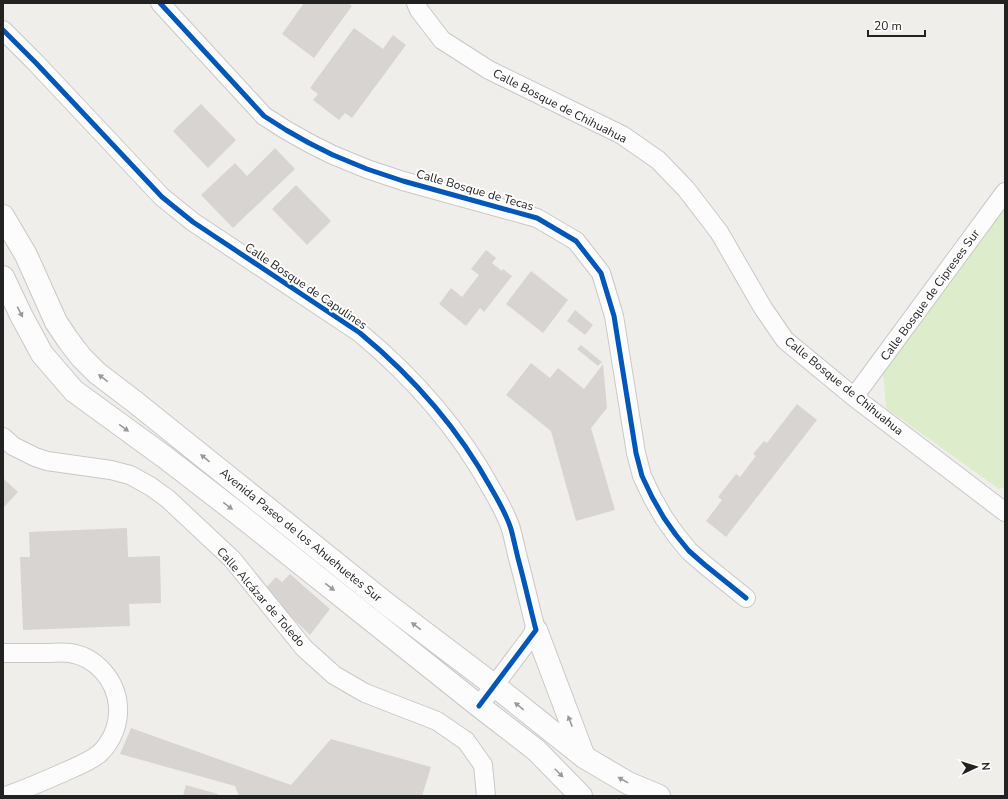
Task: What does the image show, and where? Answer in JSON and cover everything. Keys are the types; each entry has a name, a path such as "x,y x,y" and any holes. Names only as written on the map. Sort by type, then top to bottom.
{"street":[{"name":"Calle Bosque de Tecas","path":"160,3 264,116 298,137 332,155 367,169 403,181 537,218 576,241 601,273 614,316 636,453 642,476 652,498 664,518 689,551 746,598"},
{"name":"Calle Bosque de Chihuahua","path":"416,3 419,10 442,40 489,70 622,135 658,160 686,189 720,232 763,308 785,340 854,397 1005,512"},
{"name":"Calle Bosque de Capulines","path":"3,30 162,197 193,222 360,333 384,353 428,398 461,441 482,473 511,528 536,630"},
{"name":"Calle Bosque de Cipreses Sur","path":"854,397 1005,192"},
{"name":"Avenida Paseo de los Ahuehuetes Sur","path":"3,216 26,255 56,322 81,357 96,373 135,402 388,605 584,757 628,782 659,796"},
{"name":"Avenida Paseo de los Ahuehuetes Sur","path":"3,277 42,354 74,391 166,458 536,750 581,796"},
{"name":"Calle Alcázar de Toledo","path":"3,437 13,446 47,461 111,470 130,476 150,486 168,499 232,559 304,648 334,675 365,693 437,721 466,741 483,765 486,796"},
{"path":"166,458 180,439"},
{"path":"479,706 536,630"},
{"path":"536,630 584,757"},
{"path":"3,654 71,653 82,656 101,669 109,678 116,694 118,711 117,723 113,734 100,753 80,765 6,796"}],"green space":[{"path":"1005,204 1005,487 999,489 886,408 883,369"}],"building":[{"path":"304,3 348,3 352,6 314,58 282,34"},
{"path":"354,28 383,49 393,35 406,45 352,118 345,113 339,120 313,100 318,94 310,88"},
{"path":"201,104 236,140 208,168 173,131"},
{"path":"275,148 295,169 233,228 201,195 235,163 247,176"},
{"path":"296,185 331,221 307,245 272,209"},
{"path":"486,250 496,258 492,263 502,271 503,269 512,276 484,312 480,308 466,326 439,304 451,288 462,297 479,275 471,269"},
{"path":"531,271 568,300 543,333 506,304"},
{"path":"575,310 593,325 585,335 567,321"},
{"path":"581,345 602,362 598,366 577,349"},
{"path":"531,363 550,378 558,368 584,389 603,364 607,408 591,428 615,510 576,521 551,431 506,395"},
{"path":"797,404 817,420 726,537 706,521 722,500 718,497 736,474 740,477 756,456 753,454 764,441 767,443"},
{"path":"3,478 18,492 3,508"},
{"path":"127,528 128,557 160,556 161,603 129,604 130,626 23,630 20,557 30,557 29,532"},
{"path":"290,574 330,609 310,635 264,590 276,577 282,582"},
{"path":"131,728 291,785 331,739 431,767 422,796 239,796 235,786 120,754"},
{"path":"186,785 218,794 218,796 183,796"}],"cycle path":[{"path":"160,3 264,116 286,130 333,155 367,169 403,181 537,218 576,241 601,273 614,316 636,453 642,476 664,518 689,551 746,598"},
{"path":"3,30 162,197 193,222 360,333 398,367 433,404 464,445 494,493 509,524 536,630 479,706"}]}
